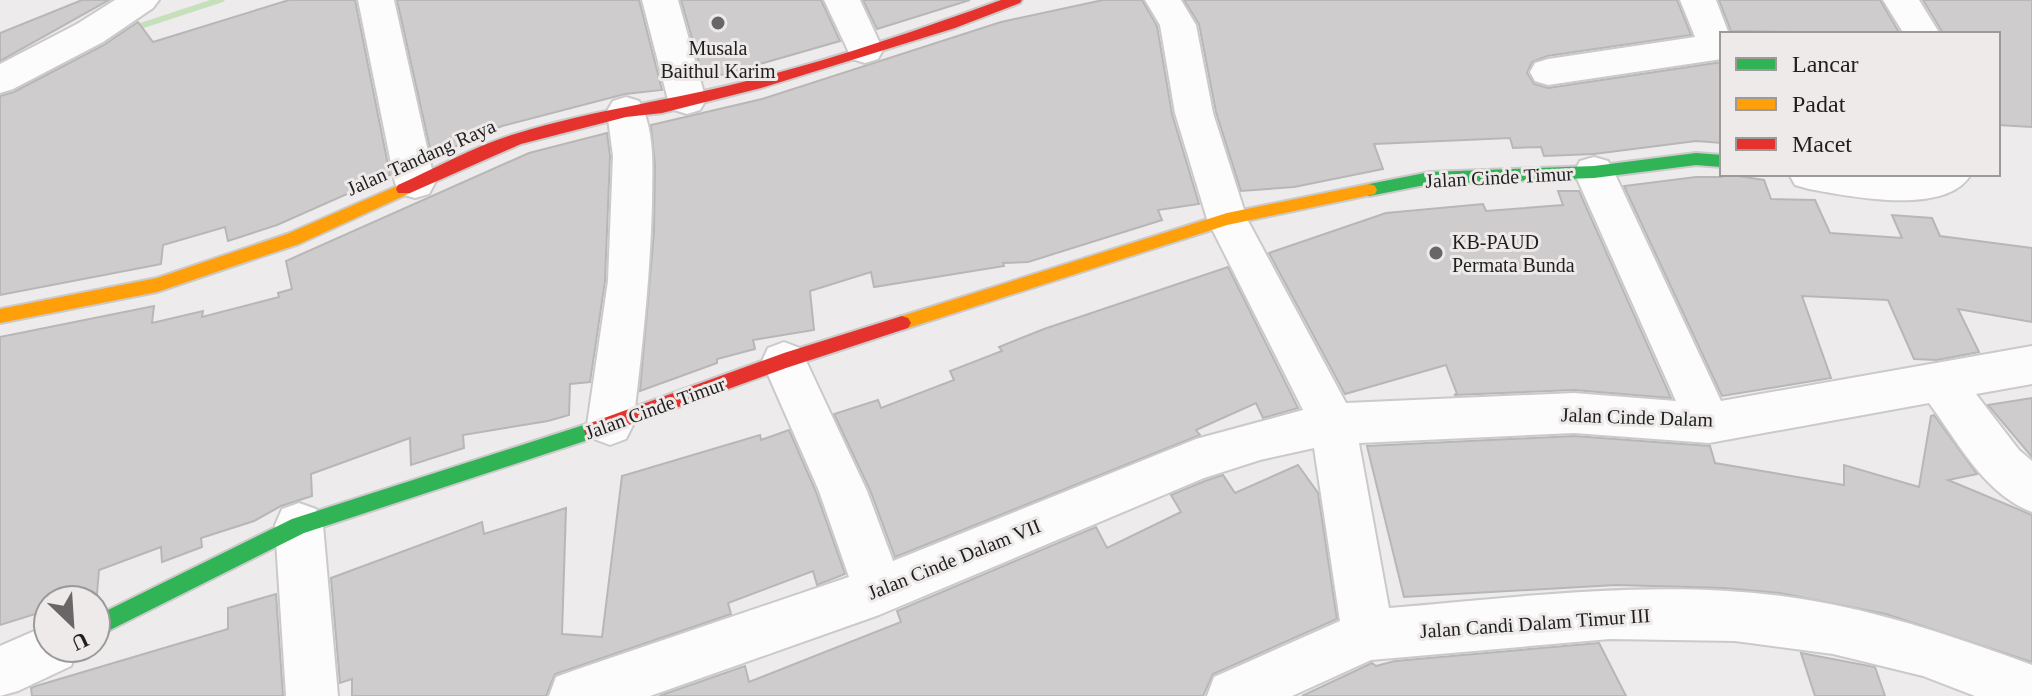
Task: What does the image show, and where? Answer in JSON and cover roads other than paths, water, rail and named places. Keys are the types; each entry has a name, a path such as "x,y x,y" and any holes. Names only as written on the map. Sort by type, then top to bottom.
{"street":[{"path":"0,80 90,33 141,0"},
{"path":"376,0 415,183"},
{"path":"660,0 687,100"},
{"path":"842,0 865,50"},
{"name":"Jalan Tandang Raya","path":"0,316 157,285 293,239 517,139 626,111 761,83 1015,0"},
{"path":"1163,0 1178,25 1194,113 1227,219 1333,424 1368,635"},
{"path":"1548,72 1719,46 1698,0"},
{"path":"1901,0 1921,32"},
{"path":"610,425 629,281 633,156 626,111"},
{"path":"1594,172 1696,159 1720,161"},
{"name":"Jalan Cinde Timur","path":"112,619 299,525 610,425 784,361 1227,219 1430,178 1594,172 1709,423"},
{"path":"1822,176 1891,187 1931,184 1947,176"},
{"path":"784,361 843,491 879,591"},
{"name":"Jalan Cinde Dalam","path":"1333,424 1574,413 1709,423 2032,365"},
{"path":"1940,382 2002,465 2032,490"},
{"name":"Jalan Cinde Dalam VII","path":"575,696 879,591 1196,460 1260,440 1333,424"},
{"path":"299,525 312,696"},
{"name":"Jalan Candi Dalam Timur III","path":"1233,696 1286,684 1368,635 1610,614 1735,616 1833,629 1923,651 2032,691"},
{"path":"0,673 32,658"}],"waterway":[{"path":"98,40 220,0"},
{"path":"0,106 62,62"}],"place":[{"name":"Musala Baithul Karim","path":"718,23"},
{"name":"KB-PAUD Permata Bunda","path":"1436,253"}]}
